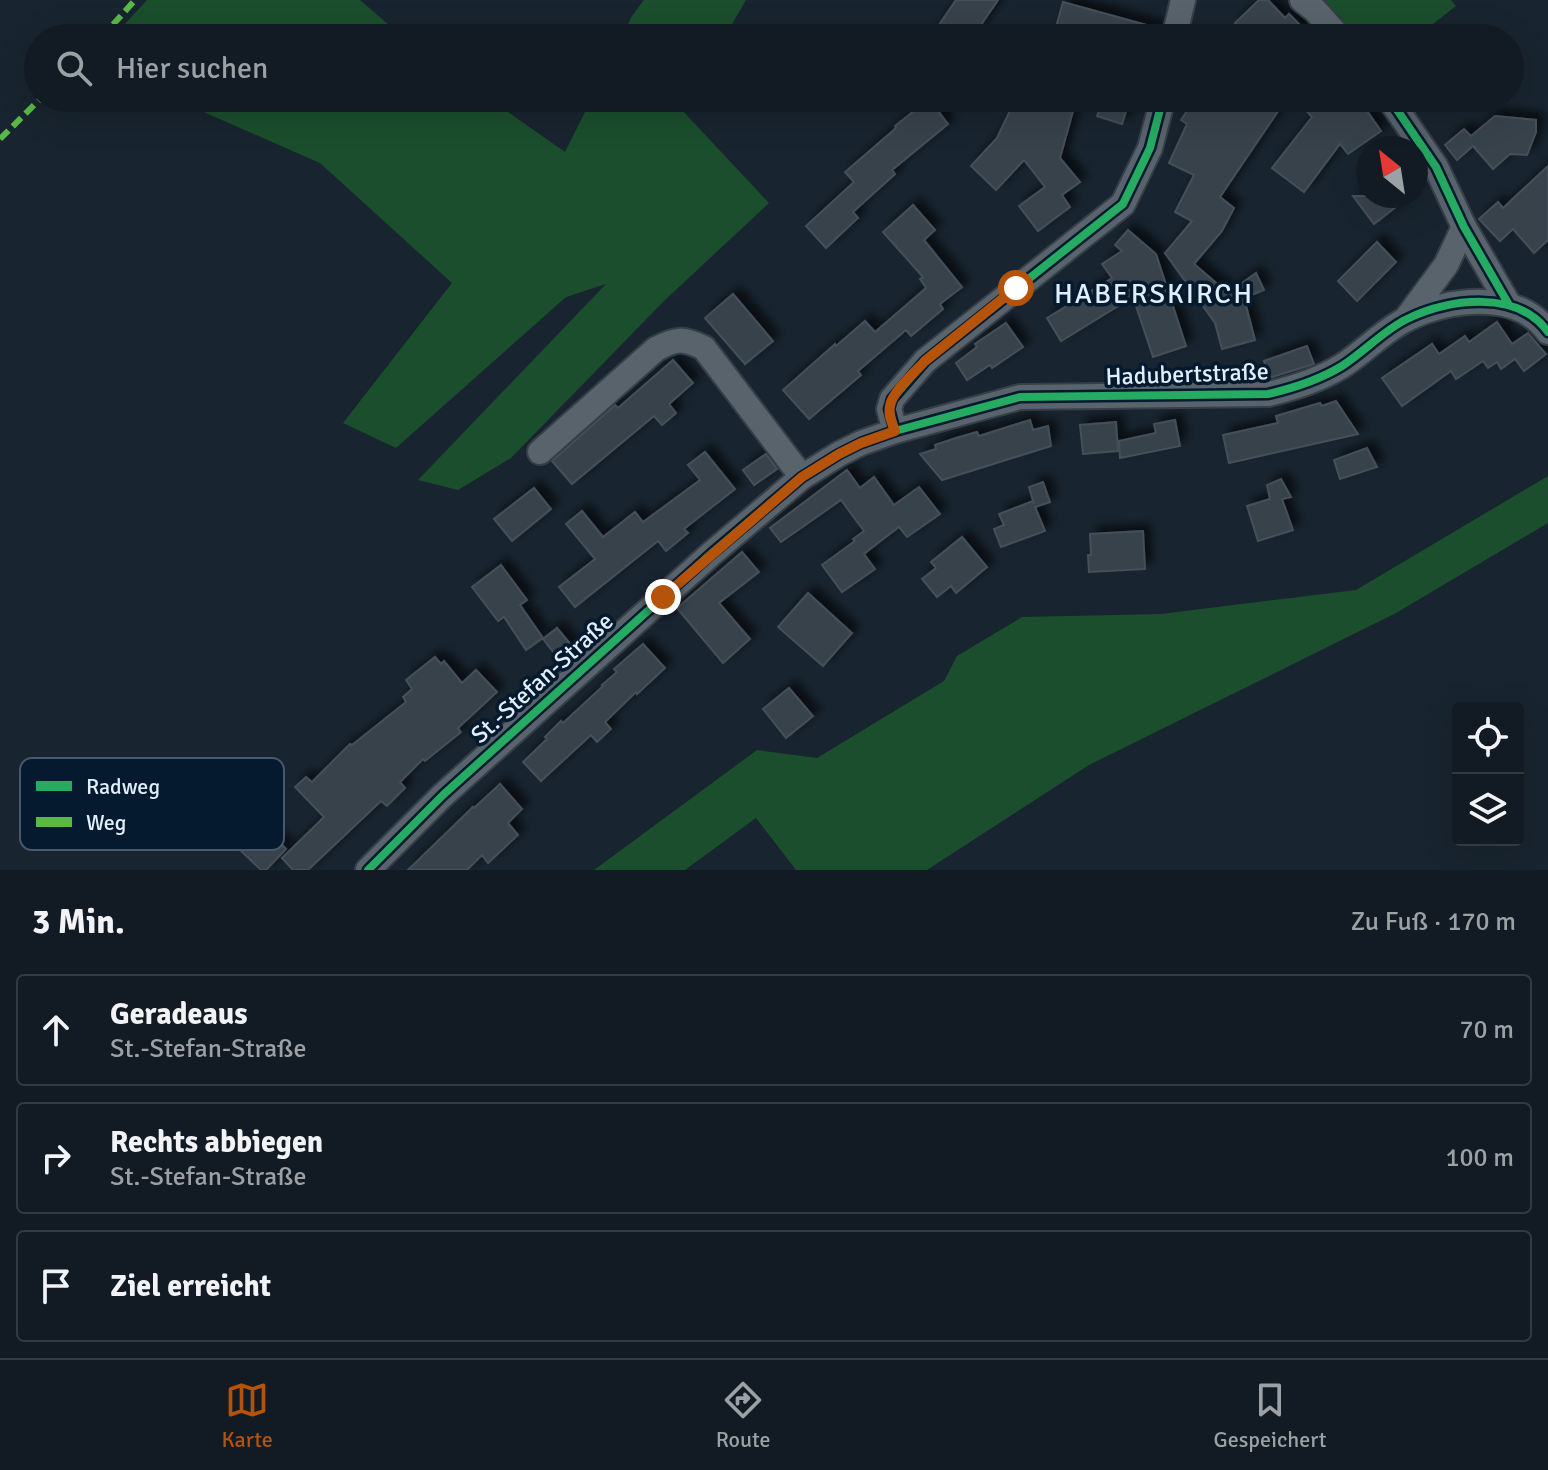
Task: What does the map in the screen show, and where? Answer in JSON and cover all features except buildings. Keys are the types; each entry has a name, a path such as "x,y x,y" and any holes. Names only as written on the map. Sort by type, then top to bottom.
{"street":[{"path":"1177,24 1183,0"},
{"path":"1302,0 1328,24"},
{"path":"895,431 889,409 892,399 925,361 1123,204 1150,148 1159,112"},
{"path":"1399,112 1436,167 1464,227 1509,305"},
{"path":"1406,319 1446,265 1464,227"},
{"name":"Hadubertstraße","path":"895,431 1020,397 1268,394 1305,385 1341,366 1406,319 1450,304 1479,302 1509,305 1523,309 1548,332"},
{"path":"540,452 656,349 672,341 686,340 704,348 802,477"},
{"name":"St.-Stefan-Straße","path":"368,870 443,795 595,657 802,477 861,443 895,431"}],"green space":[{"path":"147,0 360,0 388,24 125,24"},
{"path":"644,0 746,0 732,24 628,24"},
{"path":"1325,0 1451,0 1456,6 1433,24 1345,24 1337,13 1332,14 1323,5"},
{"path":"204,112 508,112 565,152 585,112 684,112 769,203 664,301 511,458 458,490 418,480 606,284 566,297 396,448 343,423 452,283 320,163"},
{"path":"1548,476 1548,523 1396,613 1089,765 927,870 796,870 756,818 685,870 594,870 757,750 817,758 944,681 957,656 1022,617 1161,614 1356,590"}],"marked path":[{"path":"114,24 135,0"},
{"path":"0,139 27,112"}],"cycle path":[{"path":"895,431 889,409 892,399 925,361 1123,204 1150,148 1159,112"},
{"path":"1399,112 1436,167 1464,227 1509,305"},
{"path":"368,870 443,795 711,554 802,477 861,443 1020,397 1268,394 1333,371 1407,319 1462,303 1482,302 1519,309 1535,318 1548,332"}],"district":[{"name":"HABERSKIRCH","path":"1154,293"}],"route":[{"path":"663,597 802,477 861,443 895,431 889,409 892,399 912,374 1016,288"}]}
